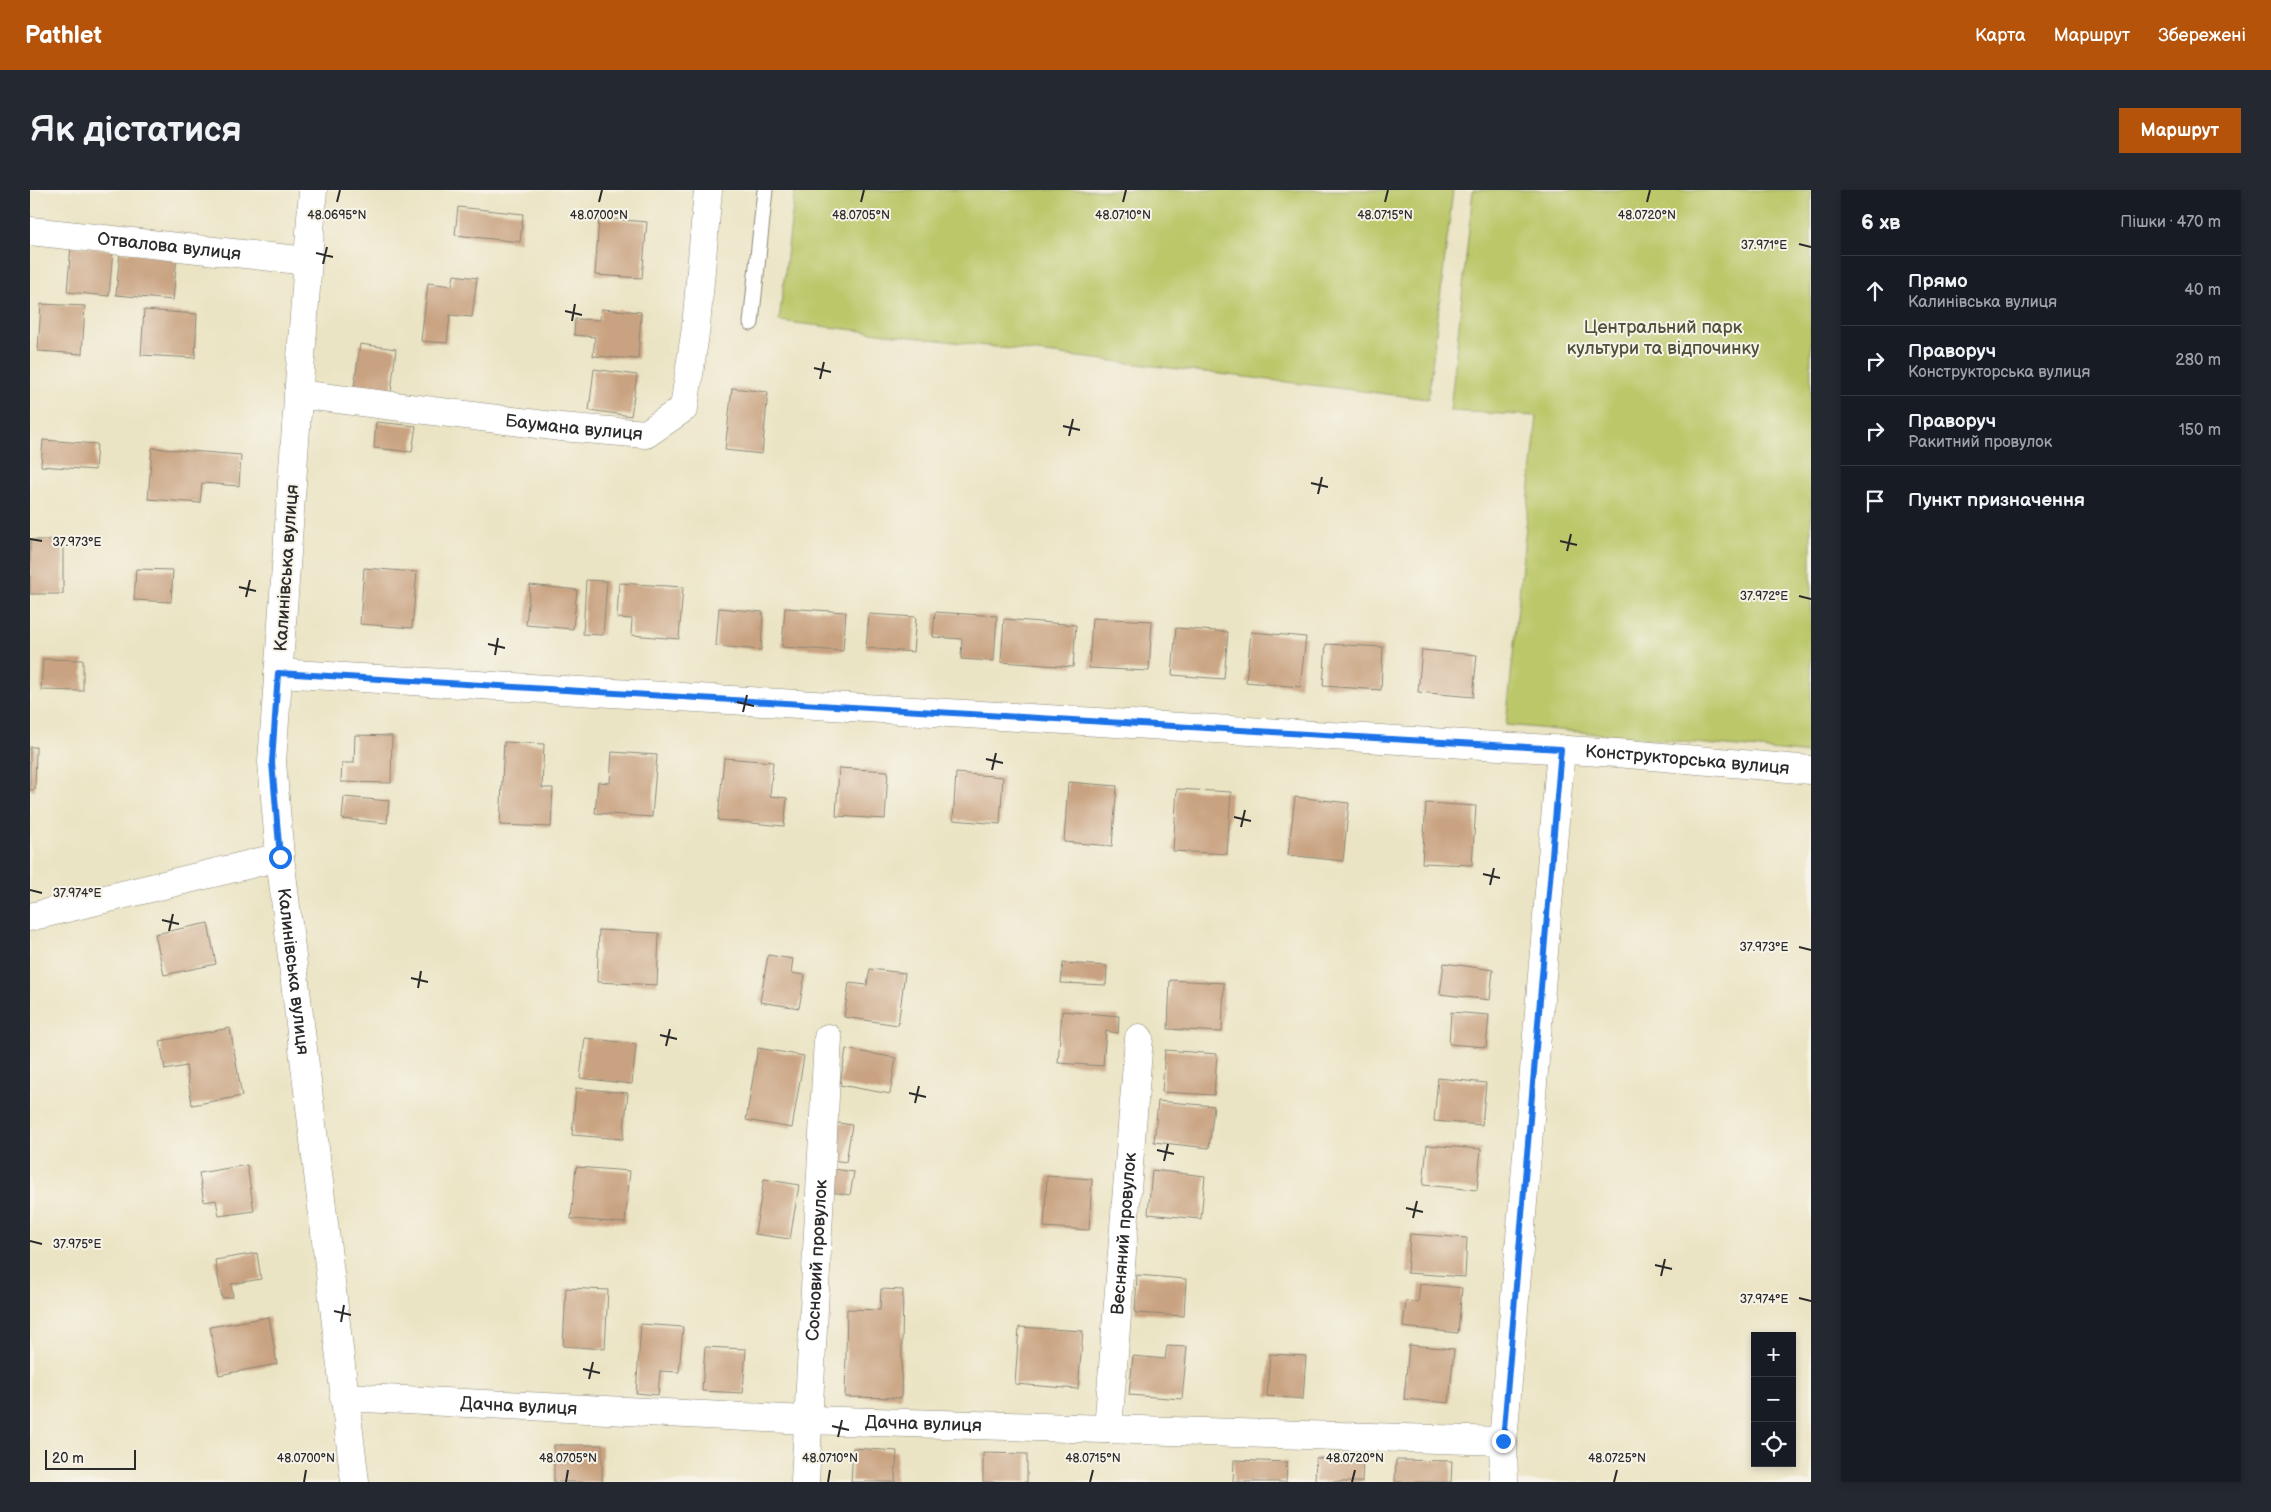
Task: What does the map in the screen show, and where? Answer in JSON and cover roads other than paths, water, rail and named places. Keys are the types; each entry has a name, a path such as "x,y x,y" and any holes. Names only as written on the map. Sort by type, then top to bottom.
{"street":[{"name":"Калинівська вулиця","path":"313,190 272,762 280,857 355,1482"},
{"name":"Баумана вулиця","path":"298,394 551,425 646,434 684,408 696,327 708,190"},
{"name":"Отвалова вулиця","path":"30,231 308,261"},
{"name":"Конструкторська вулиця","path":"278,673 1561,749 1811,770"},
{"path":"1504,1482 1503,1441 1561,749"},
{"path":"30,917 280,857"},
{"name":"Сосновий провулок","path":"805,1482 828,1038"},
{"name":"Весняний провулок","path":"1108,1429 1139,1038"},
{"name":"Дачна вулиця","path":"344,1396 807,1420 1503,1441"}],"lane":[{"path":"751,323 765,190"}],"park label":[{"name":"Центральний парк культури та відпочинку","path":"1663,337"}]}
